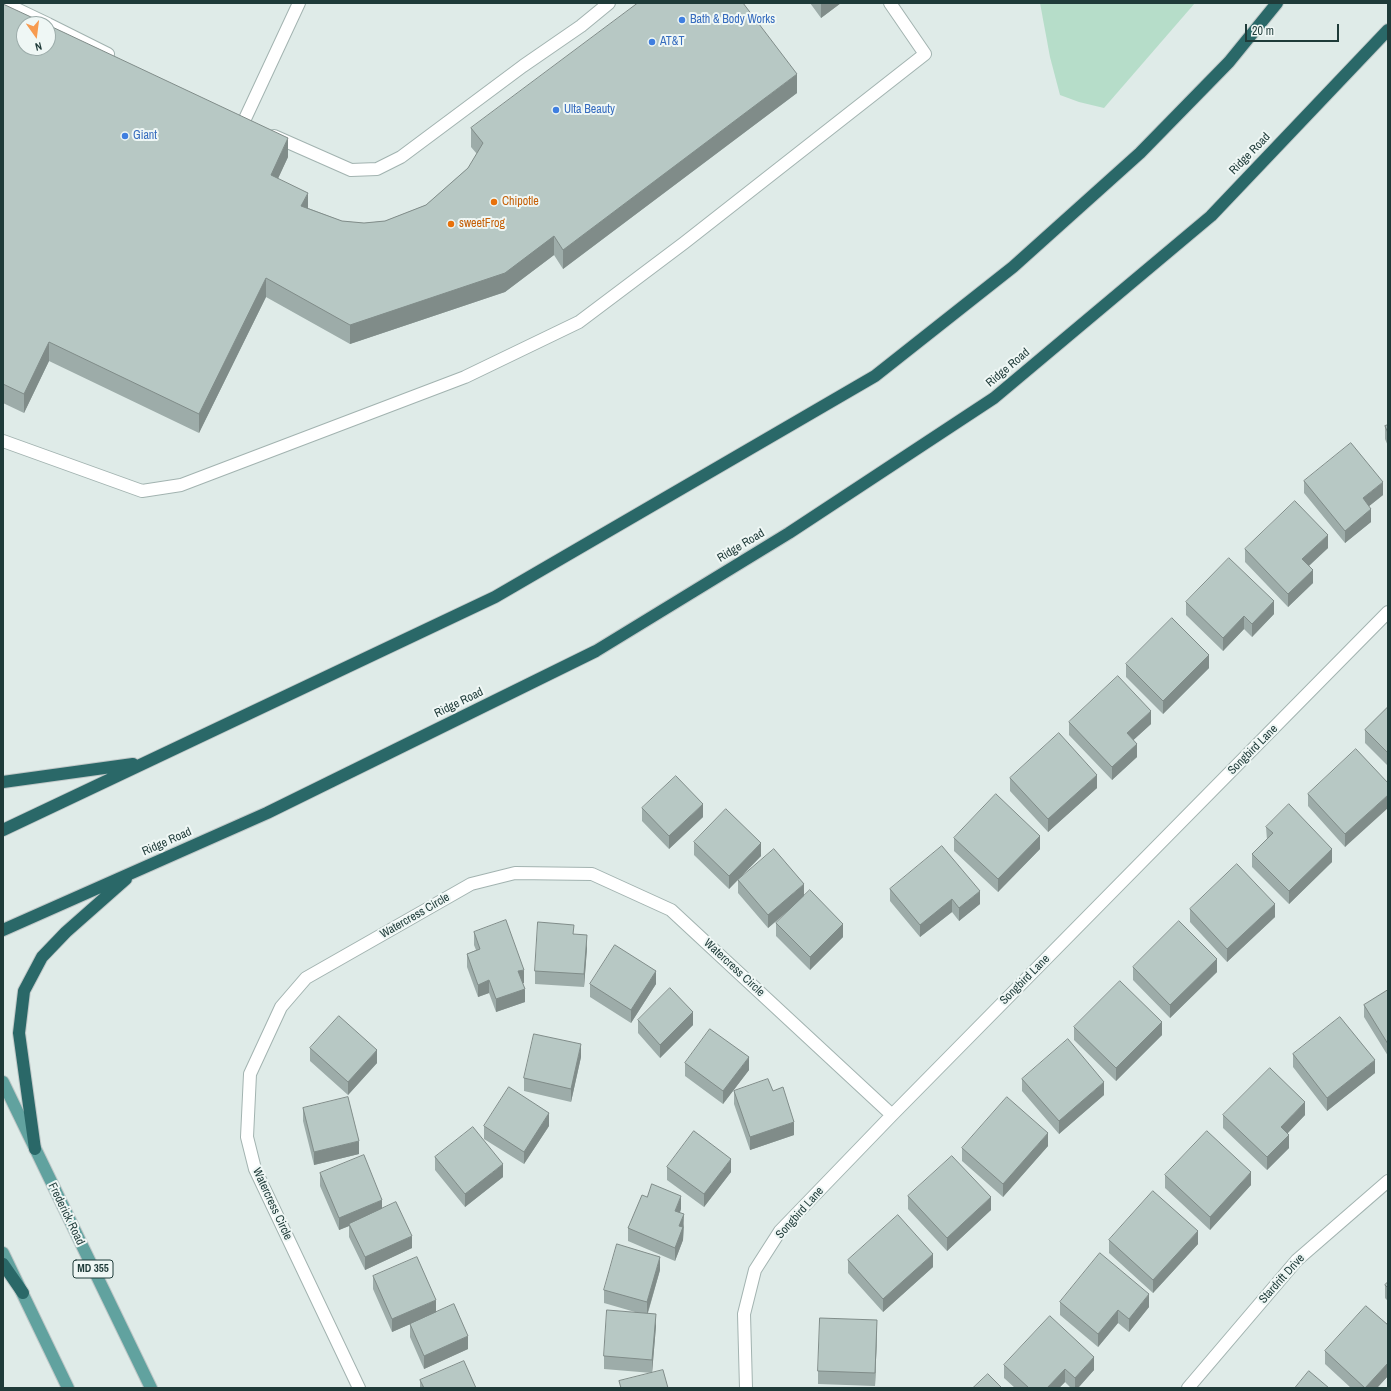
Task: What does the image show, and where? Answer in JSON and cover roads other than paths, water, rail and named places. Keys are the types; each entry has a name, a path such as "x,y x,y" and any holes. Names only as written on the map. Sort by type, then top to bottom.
{"highway":[{"path":"3,830 495,597 875,376 1013,267 1140,153 1229,62 1277,3"},
{"name":"Ridge Road","path":"3,930 267,813 596,651 788,533 994,398 1211,216 1388,30"},
{"path":"3,782 144,762"},
{"path":"35,1149 19,1033 24,991 42,957 66,932 136,870"},
{"path":"3,1264 22,1293"}],"main road":[{"name":"Frederick Road","path":"3,1082 151,1388"},
{"path":"3,1253 68,1388"}],"street":[{"path":"4,3 31,16"},
{"path":"244,121 300,3"},
{"path":"231,115 350,170 377,169 401,157 523,66 581,26 609,3"},
{"path":"3,441 142,491 181,485 465,377 579,322 697,233 926,54 890,3"},
{"path":"56,28 118,59"},
{"name":"Songbird Lane","path":"746,1388 744,1314 755,1270 780,1231 892,1115 1388,612"},
{"name":"Watercress Circle","path":"359,1388 255,1169 247,1136 250,1074 281,1007 306,978 471,884 516,873 592,874 671,910 892,1115"},
{"name":"Stardrift Drive","path":"1188,1388 1297,1260 1388,1180"}],"place":[{"name":"Bath & Body Works","path":"682,20"},
{"name":"AT&T","path":"652,42"},
{"name":"Ulta Beauty","path":"556,110"},
{"name":"Giant","path":"125,136"},
{"name":"Chipotle","path":"494,202"},
{"name":"sweetFrog","path":"451,224"}]}
